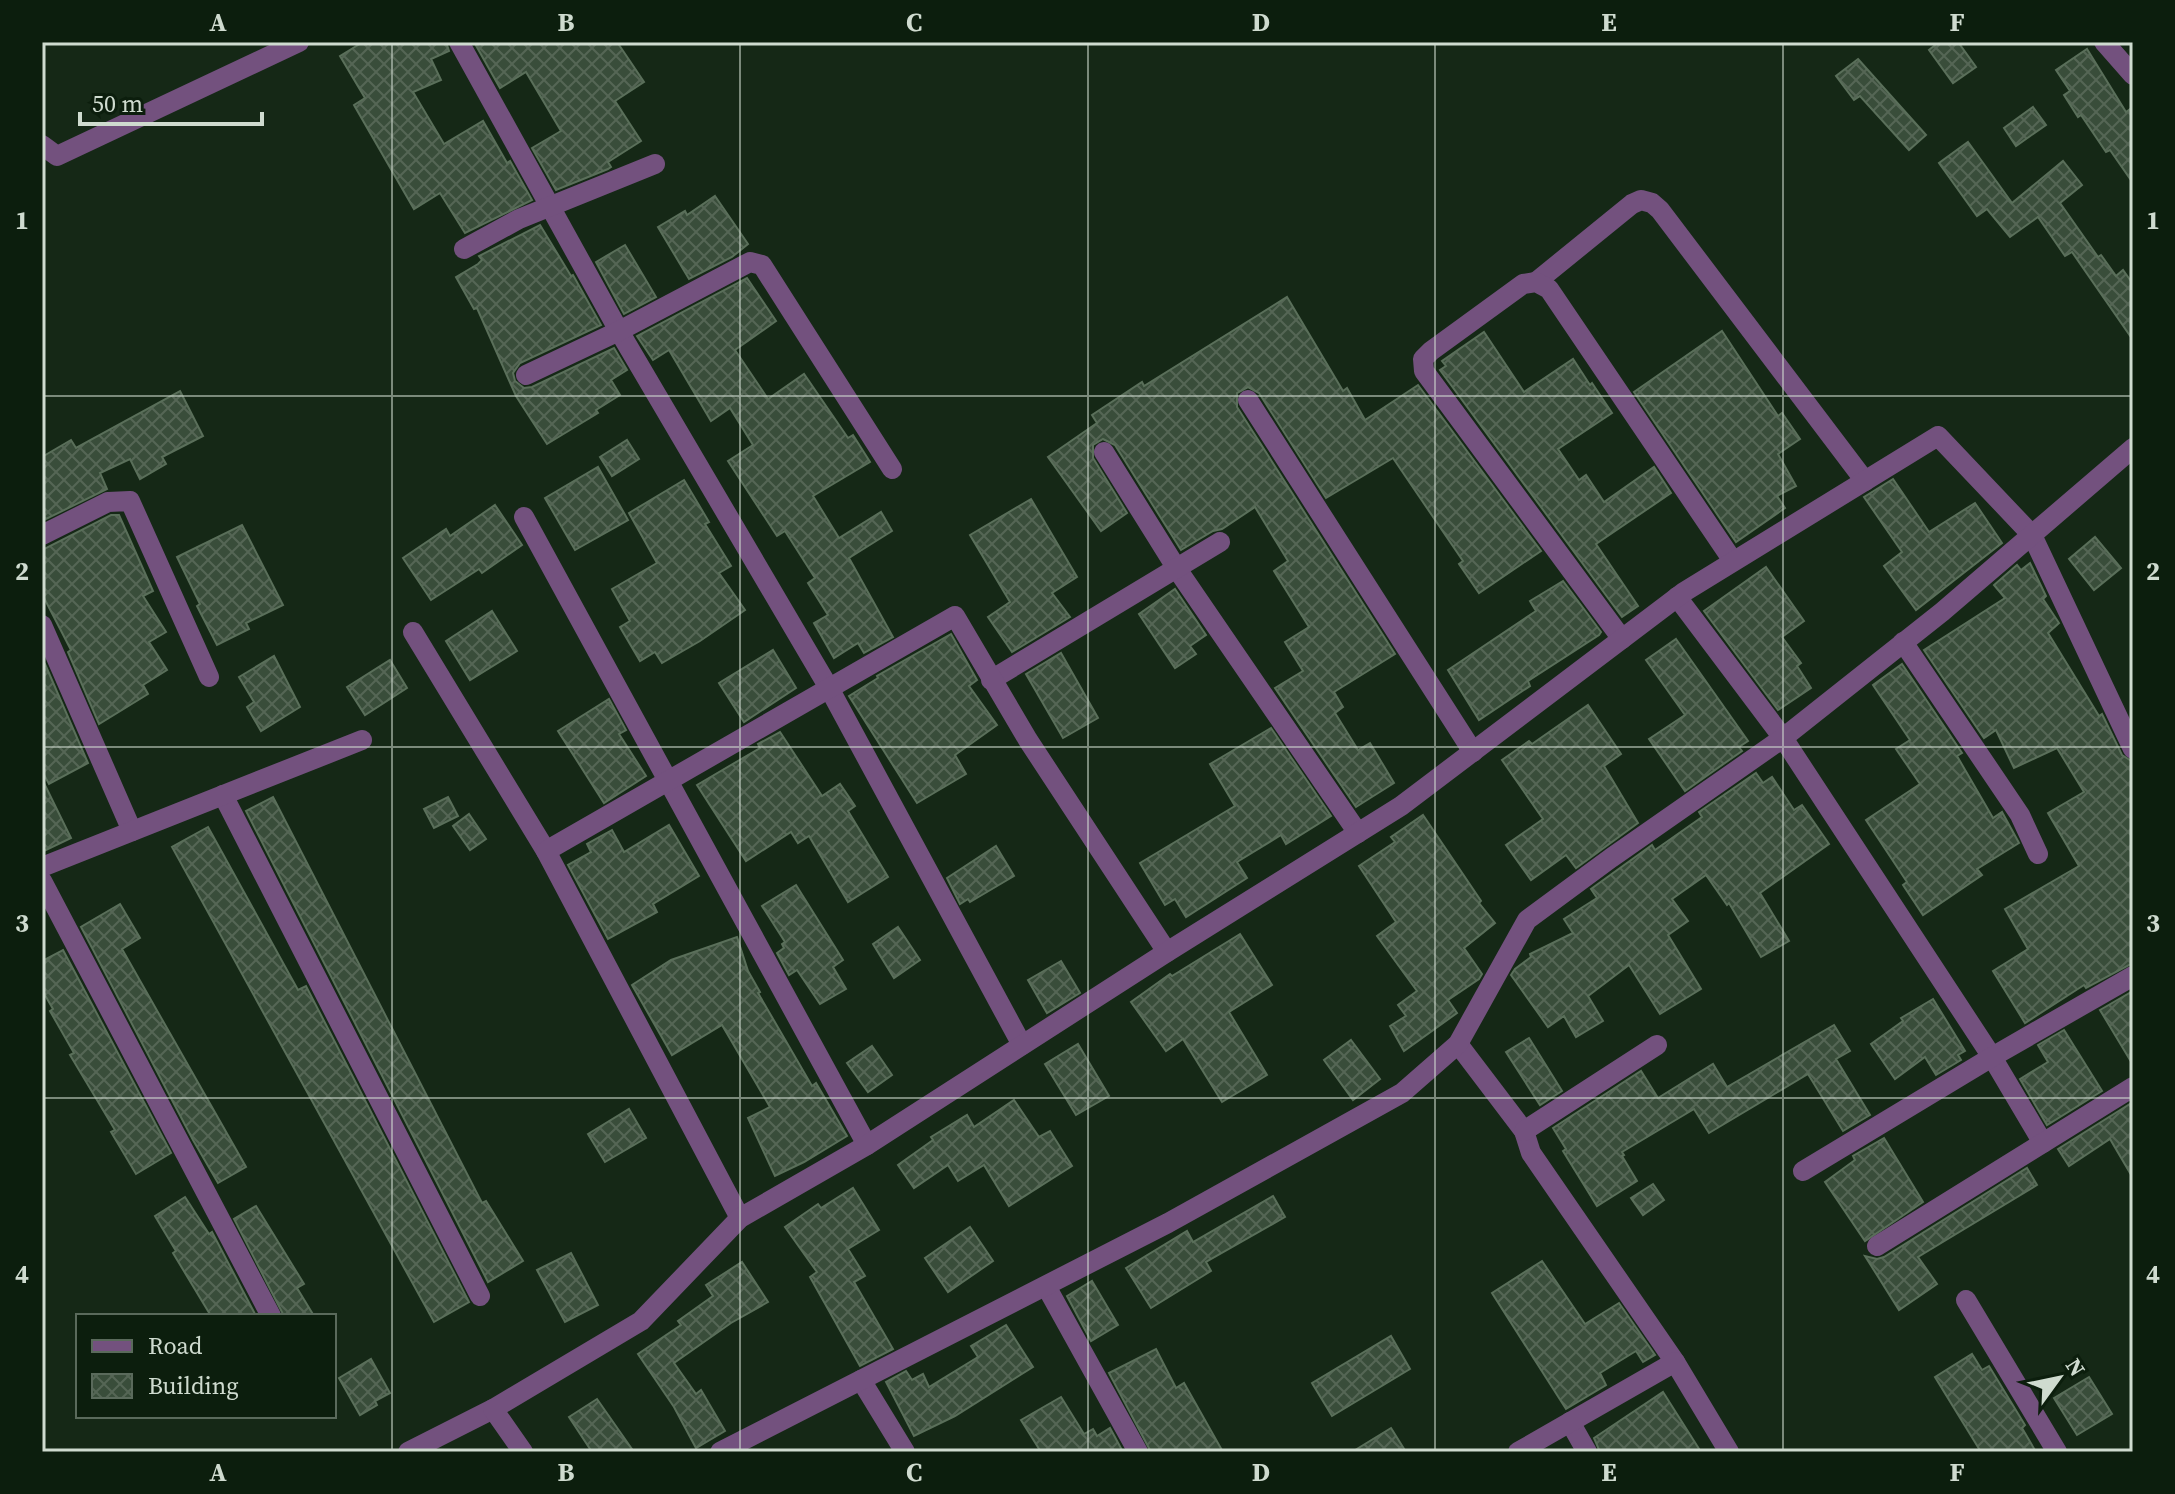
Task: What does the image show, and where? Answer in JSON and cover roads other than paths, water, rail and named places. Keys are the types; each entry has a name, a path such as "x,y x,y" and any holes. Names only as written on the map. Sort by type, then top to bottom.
{"street":[{"path":"42,145 57,156 299,42"},
{"path":"459,42 619,331 829,688 1022,1045"},
{"path":"2104,42 2133,75"},
{"path":"464,249 519,219 655,164"},
{"path":"1622,639 1424,371 1423,359 1523,284 1536,282 1632,204 1641,200 1652,203 1660,210 1865,481"},
{"path":"526,375 619,331 750,262 762,265 892,469"},
{"path":"1536,282 1549,289 1733,561"},
{"path":"1248,400 1473,752"},
{"path":"408,1452 493,1409 641,1321 740,1218 867,1145 1401,806 1677,597 1938,436 2032,535 2133,749"},
{"path":"720,1452 1168,1223 1402,1093 1458,1044 1527,920 1783,738 1942,612 2133,448"},
{"path":"1104,452 1177,569 1358,833"},
{"path":"42,535 108,502 130,501 209,677"},
{"path":"524,517 867,1145"},
{"path":"991,680 1220,542"},
{"path":"1677,597 1783,738 1992,1057 2043,1143"},
{"path":"546,851 955,616 991,680 1167,952"},
{"path":"42,625 132,831"},
{"path":"413,632 546,851 740,1218"},
{"path":"1903,642 2020,815 2038,854"},
{"path":"42,867 362,740"},
{"path":"223,795 480,1296"},
{"path":"42,881 270,1314"},
{"path":"1803,1171 2133,976"},
{"path":"1458,1044 1524,1131 1531,1153 1675,1362 1729,1452"},
{"path":"1524,1131 1657,1045"},
{"path":"1877,1246 2133,1087"},
{"path":"1046,1286 1138,1452"},
{"path":"1966,1300 2057,1452"},
{"path":"1518,1452 1675,1362"},
{"path":"861,1380 905,1452"},
{"path":"493,1409 523,1452"},
{"path":"1570,1422 1587,1452"}]}
